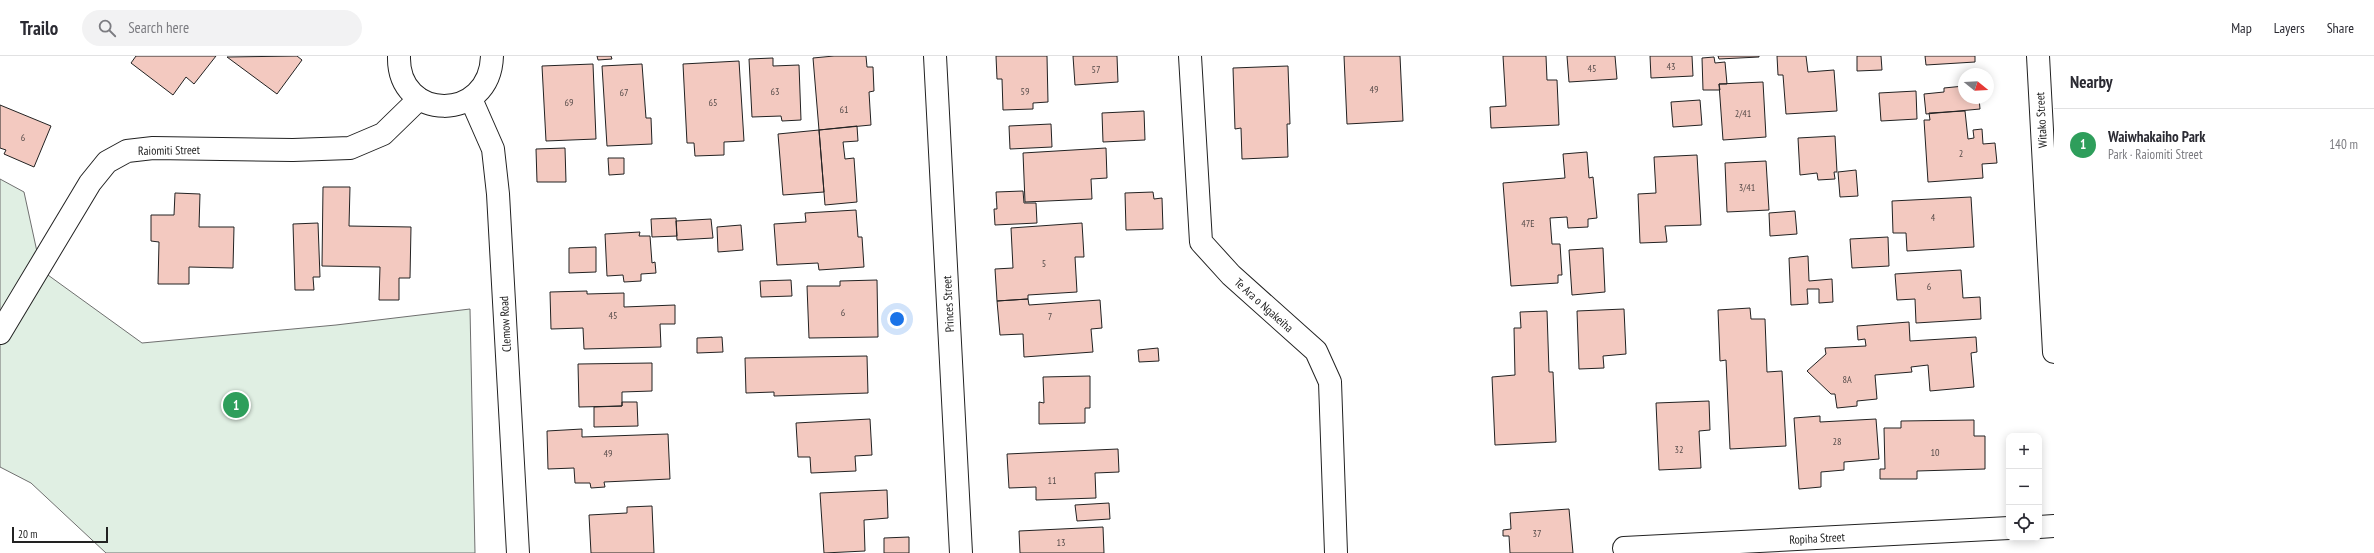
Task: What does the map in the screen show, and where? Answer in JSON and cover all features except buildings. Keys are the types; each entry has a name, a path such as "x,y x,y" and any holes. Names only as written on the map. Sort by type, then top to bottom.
{"street":[{"path":"399,56 402,77 408,89 419,99 443,107 457,105 471,99 487,80 492,68 492,56"},
{"name":"Princes Street","path":"935,56 961,553"},
{"name":"Te Ara o Ngakeiha","path":"1190,56 1201,242 1231,275 1316,351 1330,382 1336,553"},
{"name":"Witako Street","path":"2038,56 2054,352"},
{"name":"Raiomiti Street","path":"0,333 90,183 107,162 127,151 153,148 293,150 350,148 383,134 419,99"},
{"name":"Clemow Road","path":"471,99 493,149 498,194 518,553"},
{"path":"2042,527 2054,526"},
{"name":"Ropiha Street","path":"1624,548 2006,528"}],"green space":[{"path":"0,179 24,192 41,270 142,343 336,325 470,309 475,553 106,553 31,483 0,467"}],"place":[{"name":"Waiwhakaiho Park","path":"236,405"}]}
